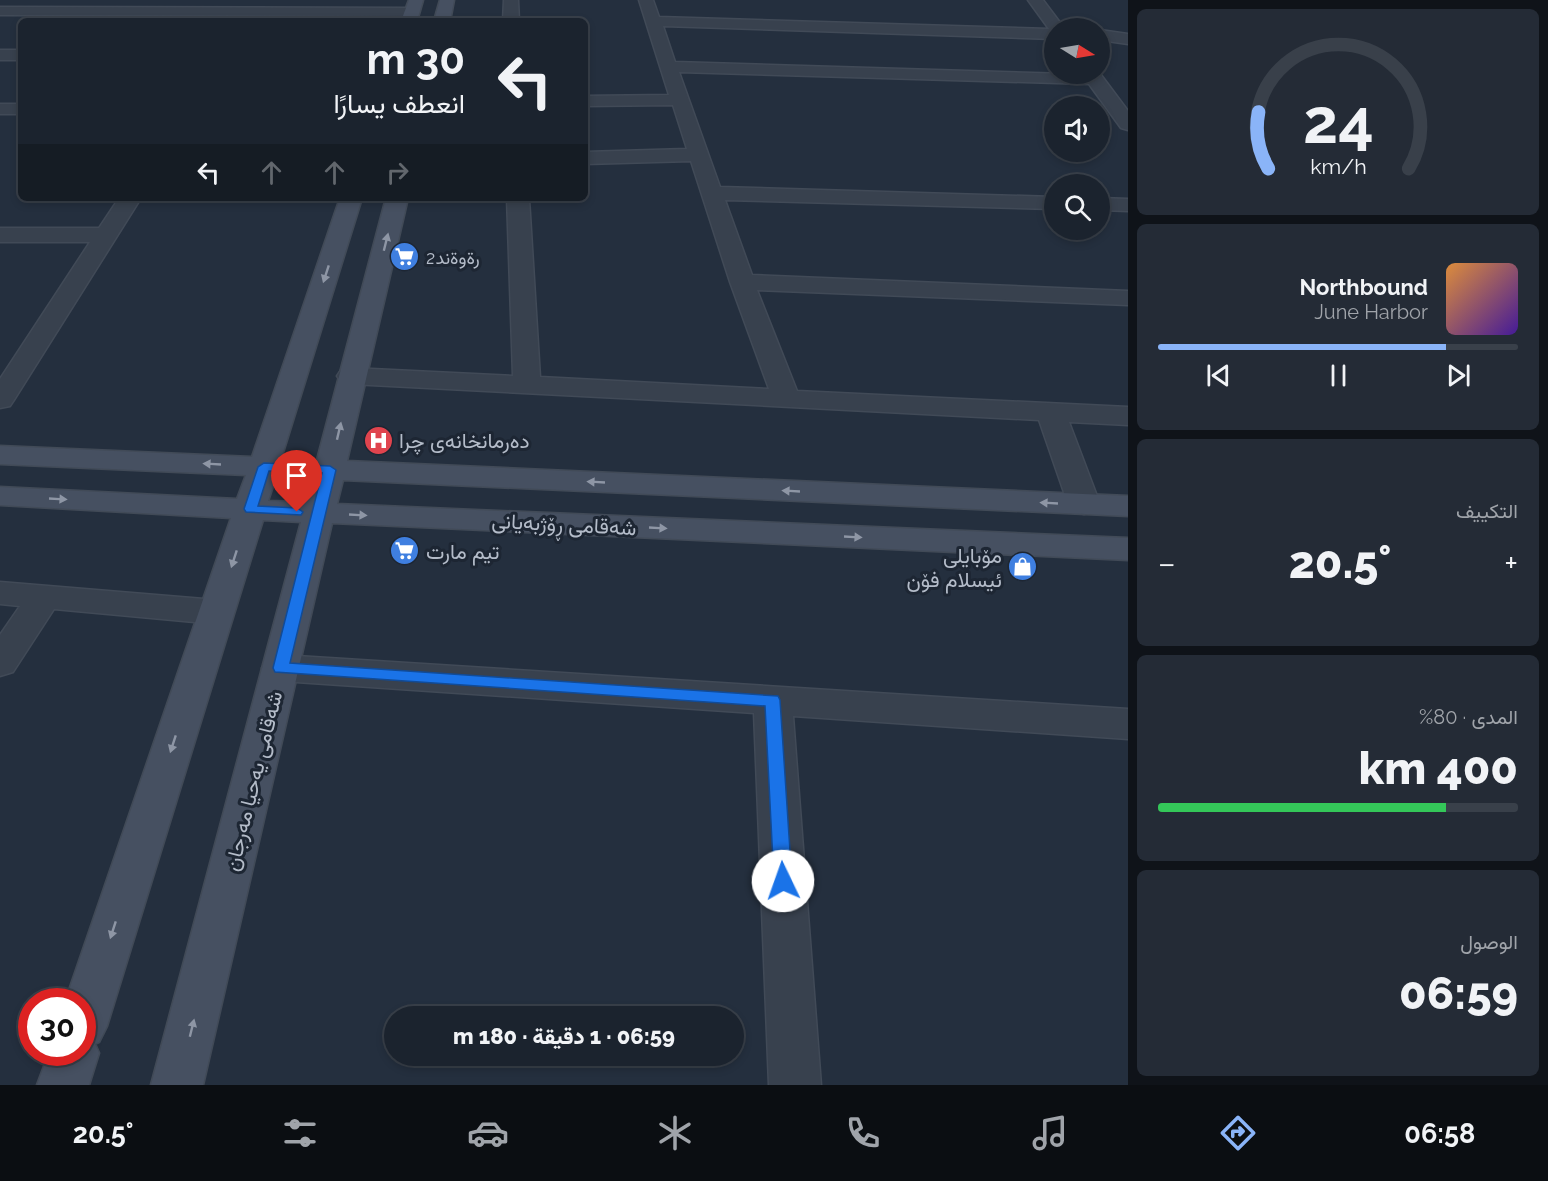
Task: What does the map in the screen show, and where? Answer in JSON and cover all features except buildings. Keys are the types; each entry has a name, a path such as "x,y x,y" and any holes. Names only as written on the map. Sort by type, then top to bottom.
{"street":[{"path":"0,10 9,0"},
{"path":"443,18 447,0"},
{"path":"511,0 511,18"},
{"path":"646,0 742,282 786,398"},
{"path":"1035,0 1049,18"},
{"path":"0,10 258,6 412,11"},
{"path":"655,21 1044,34"},
{"path":"1110,36 1128,39"},
{"path":"0,55 18,55"},
{"path":"670,67 1044,75"},
{"path":"1098,84 1128,124"},
{"path":"588,101 681,100"},
{"path":"0,109 18,109"},
{"path":"588,158 700,156"},
{"path":"712,193 1044,203"},
{"path":"0,400 128,201"},
{"path":"94,988 350,201"},
{"name":"شەقامی یەحیا مەرجان","path":"177,1085 396,201"},
{"path":"518,201 527,385"},
{"path":"1110,204 1128,205"},
{"path":"0,235 106,235"},
{"path":"742,282 1128,298"},
{"path":"351,376 1128,416"},
{"path":"1051,412 1084,504"},
{"name":"شەقامی ڕۆژبەیانی","path":"0,455 1128,506"},
{"name":"شەقامی ڕۆژبەیانی","path":"0,496 320,513 1128,549"},
{"path":"0,593 216,612"},
{"path":"0,663 45,596"},
{"path":"281,668 1128,724"},
{"path":"772,700 795,1085"},
{"path":"63,1085 70,1066"}],"place":[{"name":"رةوةند2","path":"405,257"},
{"name":"دەرمانخانەی چرا","path":"378,440"},
{"name":"تیم مارت","path":"405,551"},
{"name":"مۆبایلی ئیسلام فۆن","path":"1023,567"}],"route":[{"path":"297,512 250,509 264,467 330,470 281,668 772,700 783,881"}]}
